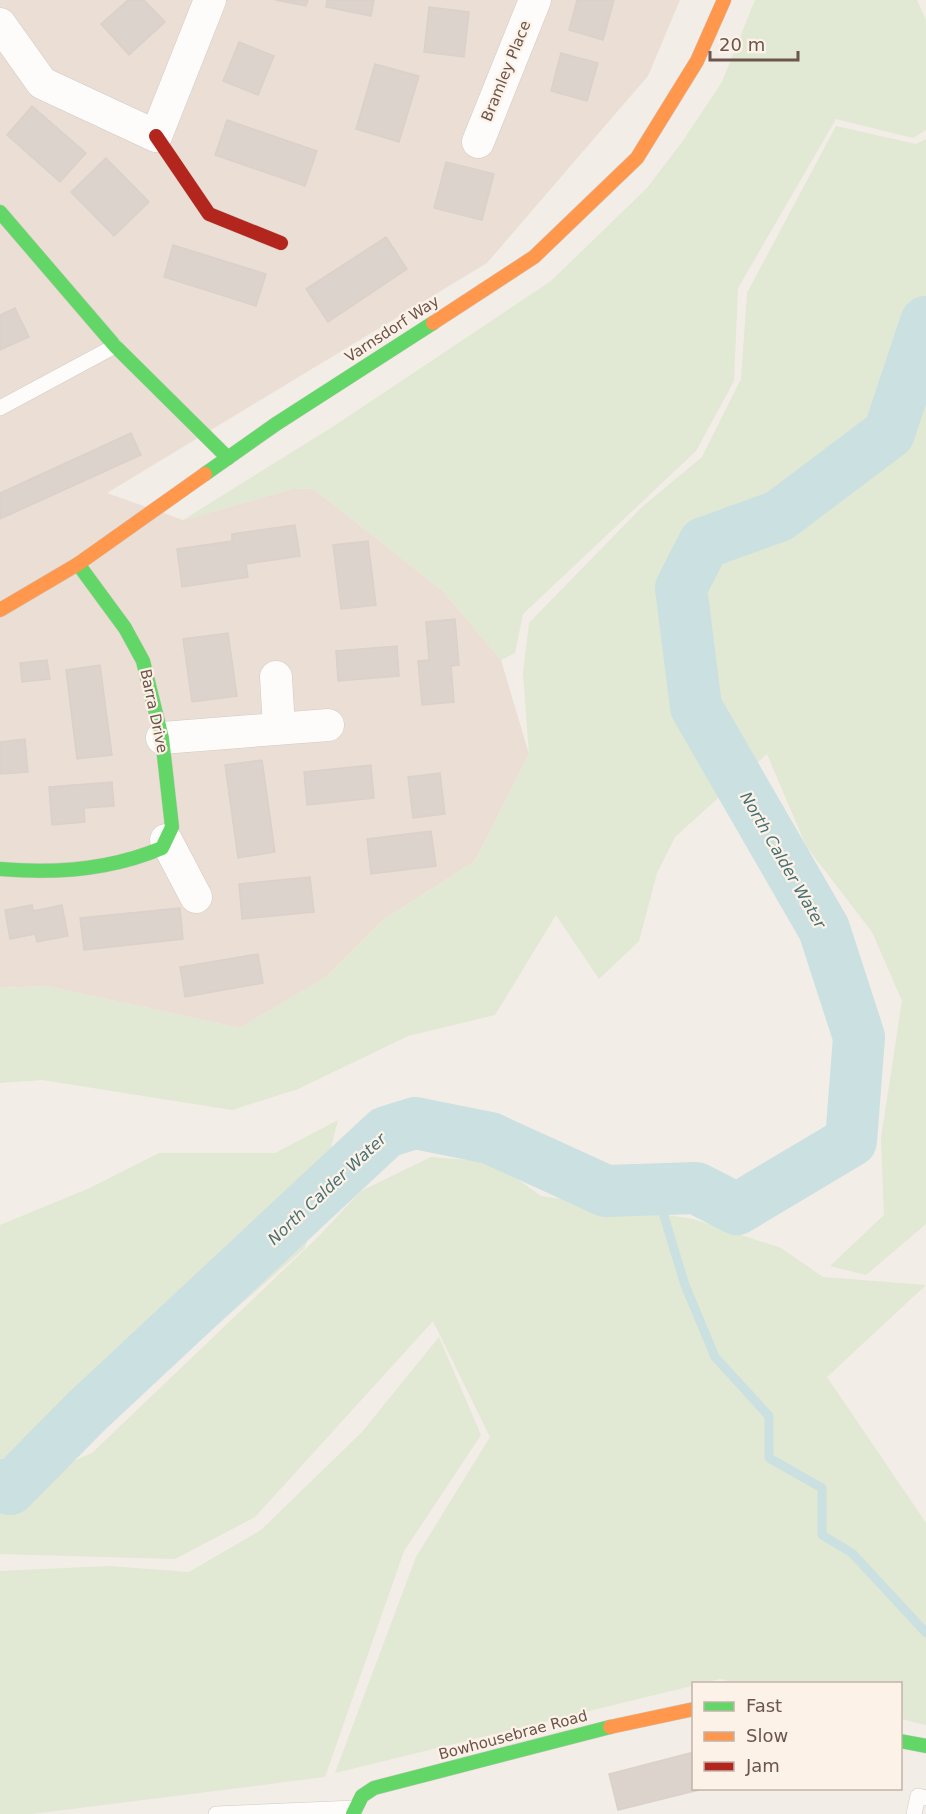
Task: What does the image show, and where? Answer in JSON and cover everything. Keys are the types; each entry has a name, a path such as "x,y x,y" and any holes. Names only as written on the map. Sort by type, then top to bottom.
{"street":[{"path":"156,136 210,0"},
{"name":"Bramley Place","path":"478,142 535,0"},
{"name":"Varnsdorf Way","path":"0,610 78,564 228,458 534,257 637,158 697,60 724,0"},
{"path":"0,24 42,83 156,136 209,214 281,243"},
{"path":"0,212 115,345 228,458"},
{"name":"Barra Drive","path":"78,564 125,628 143,661 162,738 172,827 166,840"},
{"path":"276,677 279,728"},
{"path":"162,738 328,725"},
{"path":"0,869 37,873 136,860 162,848 166,840"},
{"path":"166,840 196,897"},
{"name":"Bowhousebrae Road","path":"354,1811 362,1796 374,1788 657,1715 692,1709"},
{"path":"902,1741 926,1746"}],"lane":[{"path":"0,408 115,345"},
{"path":"914,1814 918,1796 926,1798"},
{"path":"216,1814 354,1811"}],"shaded area":[{"path":"0,0 680,0 648,76 487,263 107,493 183,520 295,488 314,489 443,591 501,660 529,754 475,861 383,920 326,977 240,1028 46,986 0,988"}],"green space":[{"path":"755,0 917,0 926,20 926,130 913,138 836,119 738,288 734,381 696,451 523,614 515,653 501,660 443,591 314,489 295,488 183,520 334,426 551,281 647,188 682,142 722,82"},
{"path":"836,126 916,144 926,139 926,1224 866,1275 830,1266 884,1215 881,1138 902,1001 872,932 806,846 767,754 675,837 657,873 639,941 599,979 556,915 495,1015 408,1036 298,1089 232,1110 42,1080 0,1083 0,988 46,986 240,1028 326,977 383,920 475,861 529,754 523,673 529,623 642,507 702,457 741,379 747,293"},
{"path":"338,1120 305,1248 72,1452 0,1472 0,1225 90,1188 159,1153 275,1153"},
{"path":"431,1157 494,1162 541,1196 693,1219 781,1248 823,1277 926,1285 827,1377 926,1523 926,1725 902,1719 902,1682 733,1682 720,1679 692,1682 692,1686 335,1773 416,1557 490,1437 433,1321 255,1517 175,1559 0,1554 0,1486 48,1472 92,1453 319,1236 361,1191"},
{"path":"439,1337 481,1435 404,1551 325,1777 32,1814 0,1814 0,1571 109,1566 189,1572 261,1530 362,1432"}],"building":[{"path":"128,0 144,0 165,22 129,55 101,24"},
{"path":"275,0 308,0 306,6"},
{"path":"327,0 374,0 371,16 326,7"},
{"path":"577,0 614,0 603,40 569,30"},
{"path":"429,7 469,12 464,57 424,52"},
{"path":"239,42 274,56 258,95 223,81"},
{"path":"561,53 598,63 587,101 551,91"},
{"path":"375,64 419,76 399,142 356,129"},
{"path":"32,106 86,153 60,182 7,135"},
{"path":"227,120 317,151 305,186 215,155"},
{"path":"106,158 149,202 114,236 71,192"},
{"path":"446,162 494,174 482,220 434,208"},
{"path":"386,237 407,269 328,322 306,289"},
{"path":"173,245 266,274 256,306 164,277"},
{"path":"15,308 29,337 0,350 0,315"},
{"path":"131,433 141,455 0,519 0,493"},
{"path":"295,525 300,556 246,564 248,577 182,587 177,549 232,541 232,534"},
{"path":"368,541 376,605 341,609 333,545"},
{"path":"455,619 459,665 451,666 454,702 422,705 418,661 429,660 426,622"},
{"path":"228,633 237,696 192,702 183,639"},
{"path":"397,646 399,676 338,681 336,651"},
{"path":"47,660 50,679 22,682 20,663"},
{"path":"100,665 112,755 77,759 66,670"},
{"path":"25,739 28,772 0,774 0,742"},
{"path":"262,760 275,852 238,858 225,765"},
{"path":"371,765 374,798 307,805 304,772"},
{"path":"440,773 445,814 413,818 408,777"},
{"path":"112,782 114,806 84,808 85,822 52,825 49,787"},
{"path":"431,831 436,866 371,874 367,839"},
{"path":"310,877 314,912 242,919 239,884"},
{"path":"32,905 33,911 62,905 68,936 37,942 35,934 10,939 5,910"},
{"path":"180,908 183,939 84,950 80,918"},
{"path":"258,954 263,983 185,997 180,967"},
{"path":"692,1753 692,1790 699,1790 618,1810 609,1774"}],"waterway":[{"name":"North Calder Water","path":"0,1485 10,1489 87,1411 386,1132 415,1123 490,1138 606,1191 696,1188 737,1209 851,1141 859,1037 824,929 696,707 681,588 704,543 779,516 889,433 926,322"},
{"path":"656,1190 685,1285 715,1357 769,1416 769,1458 822,1488 822,1535 852,1553 926,1633"}],"traffic: fast":[{"path":"0,212 115,346 228,458"},
{"path":"205,474 276,424 433,323"},
{"path":"0,869 42,871 103,866 162,848 172,827 162,738 143,661 125,628 78,564"},
{"path":"353,1814 362,1796 374,1788 610,1727"},
{"path":"902,1741 926,1746"}],"traffic: slow":[{"path":"433,323 534,257 637,158 697,61 724,0"},
{"path":"0,610 78,564 205,474"},
{"path":"610,1727 692,1709"}],"traffic: jam":[{"path":"156,136 209,214 281,243"}]}
